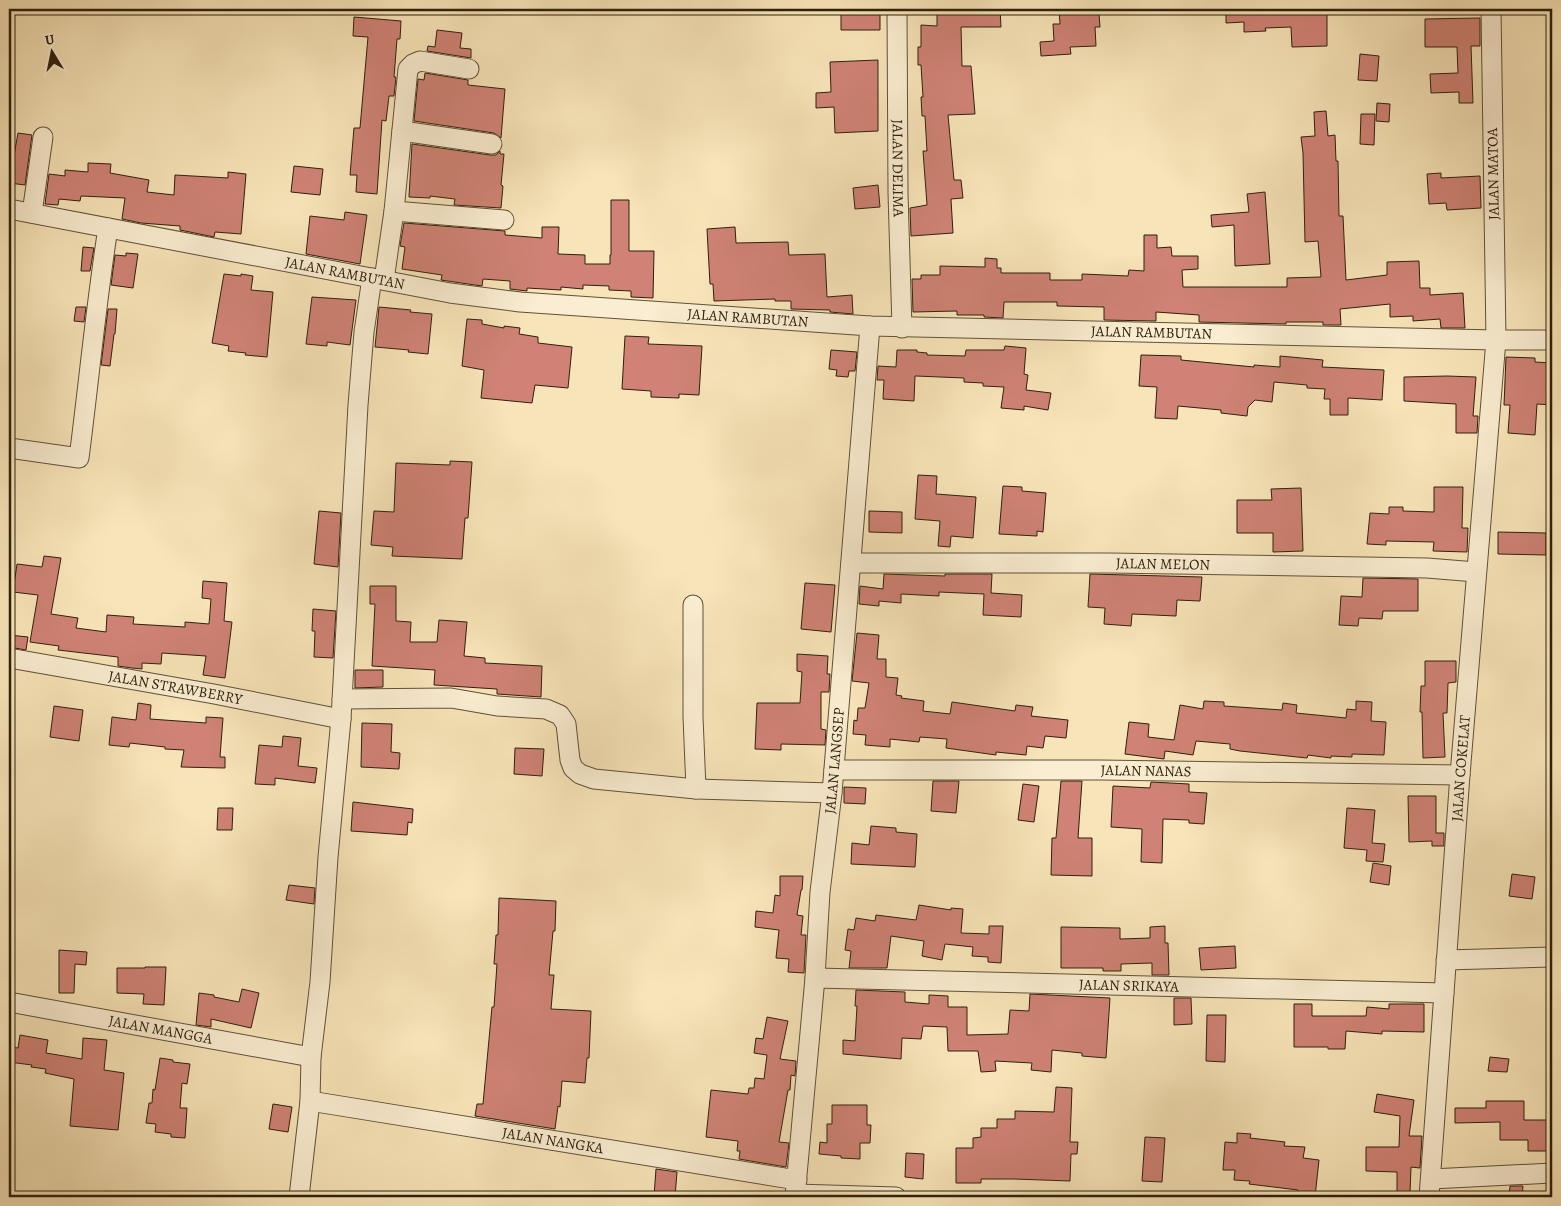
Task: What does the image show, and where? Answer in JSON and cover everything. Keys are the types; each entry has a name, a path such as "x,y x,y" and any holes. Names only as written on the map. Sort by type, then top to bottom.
{"street":[{"name":"JALAN DELIMA","path":"897,9 898,193 902,328"},
{"name":"JALAN MATOA","path":"1491,9 1496,340"},
{"path":"299,1197 310,1101 311,1057 320,982 328,857 341,719 358,405 364,332 394,211 407,74 410,66 420,61 469,69"},
{"path":"402,131 492,144"},
{"path":"32,212 43,138"},
{"name":"JALAN RAMBUTAN","path":"9,209 450,293 520,302 902,328 1552,340"},
{"path":"394,211 504,220"},
{"path":"9,448 79,458 94,350 99,284 108,228"},
{"name":"JALAN LANGSEP","path":"796,1190 815,978 820,892 834,770 870,326"},
{"name":"JALAN COKELAT","path":"1430,1188 1460,775 1496,340"},
{"name":"JALAN MELON","path":"850,563 1159,564 1417,568 1476,572"},
{"path":"693,605 693,717 696,789"},
{"name":"JALAN STRAWBERRY","path":"9,658 214,694 341,719"},
{"path":"342,698 452,698 497,706 546,709 560,715 566,724 570,760 573,768 580,774 594,779 696,789 832,793"},
{"name":"JALAN NANAS","path":"834,770 1100,770 1460,775"},
{"path":"1446,960 1552,957"},
{"name":"JALAN SRIKAYA","path":"815,978 1444,993"},
{"name":"JALAN MANGGA","path":"9,1002 311,1057"},
{"name":"JALAN NANGKA","path":"310,1101 796,1190 896,1197"},
{"path":"1430,1188 1552,1173"}],"building":[{"path":"841,9 880,9 880,30 841,30"},
{"path":"937,9 1000,9 1001,27 961,27 962,66 971,66 975,114 948,115 954,180 961,180 963,198 951,199 953,233 911,236 910,208 927,205 923,151 927,151 925,116 922,116 921,97 923,97 921,65 918,65 918,47 921,47 921,25 937,26"},
{"path":"1059,9 1096,9 1096,14 1099,14 1100,27 1095,27 1096,46 1070,47 1071,54 1041,56 1040,42 1054,41 1053,24 1060,24"},
{"path":"1226,9 1327,9 1327,46 1292,47 1291,27 1265,28 1266,31 1244,32 1244,22 1226,23"},
{"path":"354,17 401,21 400,39 397,39 394,96 389,96 386,121 382,120 377,194 356,192 357,175 350,175 354,128 360,128 368,37 353,36"},
{"path":"1480,18 1480,46 1471,46 1473,103 1459,103 1459,92 1431,93 1430,74 1458,73 1457,47 1425,47 1425,19"},
{"path":"437,30 462,33 460,48 471,49 471,58 427,51 428,46 435,47"},
{"path":"1360,54 1379,56 1377,81 1358,80"},
{"path":"878,60 878,131 835,133 834,107 816,108 816,93 831,92 830,62"},
{"path":"425,73 468,80 468,85 505,89 501,138 494,133 414,121 418,79 424,80"},
{"path":"1377,103 1390,104 1389,122 1376,121"},
{"path":"1326,111 1328,136 1335,135 1336,161 1338,161 1339,216 1343,216 1346,280 1387,275 1387,262 1419,261 1420,288 1430,288 1430,295 1463,293 1465,328 1441,328 1440,319 1413,321 1413,316 1390,317 1390,304 1340,309 1341,325 1323,325 1323,322 1286,322 1286,324 1199,322 1199,315 1156,312 1156,321 1104,320 1104,307 1057,306 1057,302 1004,302 1003,318 984,317 984,315 957,315 957,311 913,312 912,279 921,279 921,275 940,275 940,266 985,267 985,258 997,259 997,268 1001,268 1001,273 1050,273 1050,280 1082,280 1082,274 1128,276 1129,270 1144,271 1144,235 1157,235 1157,248 1171,247 1172,256 1198,256 1198,269 1182,270 1183,287 1287,287 1287,278 1321,277 1318,241 1305,242 1301,137 1315,136 1314,112"},
{"path":"1361,114 1375,114 1374,145 1360,144"},
{"path":"18,133 32,135 25,185 9,183"},
{"path":"412,144 490,155 496,155 500,151 500,154 504,154 501,208 454,205 455,199 430,196 430,198 409,197"},
{"path":"88,163 111,164 110,173 149,180 147,192 174,195 175,175 228,178 228,172 246,174 241,234 215,232 214,237 180,230 180,226 141,223 122,219 125,198 81,196 80,201 59,199 58,205 45,204 49,174 65,176 65,170 88,172"},
{"path":"294,166 323,169 320,195 291,192"},
{"path":"1441,173 1441,178 1480,176 1481,208 1447,210 1446,203 1429,204 1427,174"},
{"path":"878,185 880,207 855,209 853,188"},
{"path":"1265,192 1270,264 1235,266 1234,225 1212,227 1211,215 1249,212 1247,194"},
{"path":"611,200 629,200 629,251 654,251 653,298 631,297 631,291 609,290 609,286 583,285 583,289 561,287 561,290 527,288 527,291 510,289 510,281 483,279 482,286 441,280 442,275 402,269 405,247 400,246 404,223 505,231 505,235 542,238 542,227 559,227 558,254 585,255 585,264 610,264"},
{"path":"345,212 367,215 360,264 306,254 310,216 344,220"},
{"path":"735,227 736,243 788,242 789,255 825,254 827,297 852,295 853,314 830,312 830,310 791,309 791,301 775,301 775,299 714,301 713,284 710,284 707,229"},
{"path":"83,247 94,248 90,271 81,271"},
{"path":"126,253 138,254 133,288 111,285 115,255 126,256"},
{"path":"224,274 253,276 251,290 273,292 267,357 228,351 229,346 212,343"},
{"path":"312,297 356,300 350,345 327,342 327,346 306,344"},
{"path":"76,307 86,307 84,322 74,321"},
{"path":"379,307 432,314 428,354 375,347"},
{"path":"108,309 117,309 110,366 101,365"},
{"path":"467,319 482,320 482,324 504,328 504,326 520,328 519,334 538,337 538,343 572,347 568,388 535,385 532,403 481,398 484,370 462,366"},
{"path":"625,336 649,337 648,344 702,346 699,395 679,394 679,398 651,397 651,391 622,389"},
{"path":"1005,346 1026,348 1024,374 1028,375 1026,390 1051,393 1048,410 1024,406 1024,410 1001,408 1004,387 983,386 983,383 964,382 964,378 915,376 914,401 883,399 884,380 877,380 878,366 896,367 897,350 917,350 917,352 927,353 927,355 965,356 966,350 1004,350"},
{"path":"831,350 857,352 855,371 849,371 848,377 836,376 837,370 829,369"},
{"path":"1141,355 1181,356 1181,360 1254,367 1254,365 1280,367 1280,356 1323,360 1322,367 1384,370 1382,400 1348,398 1348,415 1330,415 1330,399 1324,399 1325,389 1307,388 1307,385 1274,382 1272,402 1255,400 1248,407 1247,416 1221,413 1221,410 1178,406 1177,419 1155,418 1157,387 1139,386"},
{"path":"1506,357 1535,358 1535,362 1552,363 1552,405 1537,404 1535,435 1508,433 1510,405 1504,405"},
{"path":"1404,377 1476,377 1473,416 1478,416 1477,433 1456,433 1456,404 1404,401"},
{"path":"450,461 472,462 468,518 465,518 462,559 392,556 393,547 371,545 374,511 394,512 396,463 450,465"},
{"path":"918,475 937,476 936,494 976,497 973,538 951,536 950,547 938,546 940,521 915,519"},
{"path":"1003,486 1022,487 1022,491 1046,493 1043,532 1037,531 1037,536 999,534"},
{"path":"1434,487 1463,487 1462,528 1468,528 1467,552 1433,551 1434,542 1386,541 1386,545 1367,544 1370,513 1389,514 1389,507 1403,507 1403,511 1434,512"},
{"path":"1301,488 1303,551 1273,552 1273,533 1237,533 1237,500 1272,500 1271,489"},
{"path":"319,511 341,513 338,567 314,564"},
{"path":"869,511 902,512 902,533 869,532"},
{"path":"1498,532 1546,533 1546,555 1498,554"},
{"path":"44,556 61,558 51,614 78,618 76,628 106,632 107,615 134,617 133,624 185,627 185,622 209,624 211,599 202,598 203,581 227,583 224,621 232,622 225,678 203,675 206,656 162,653 161,664 142,663 142,669 118,666 118,657 58,650 59,646 30,642 38,595 13,592 17,564 42,567"},
{"path":"884,574 945,576 945,574 992,574 991,593 1022,595 1021,617 983,615 984,594 939,592 939,596 901,594 901,603 879,601 879,606 859,604 860,586 883,589"},
{"path":"1090,574 1202,577 1200,601 1177,600 1176,616 1132,614 1131,626 1104,624 1105,608 1088,607"},
{"path":"1363,578 1418,579 1418,611 1383,611 1382,619 1359,618 1358,626 1339,625 1341,596 1362,597"},
{"path":"805,583 835,585 831,632 801,629"},
{"path":"370,586 396,586 396,621 411,622 410,642 437,642 439,620 467,622 464,656 485,658 485,663 542,666 541,697 497,694 497,689 434,685 435,670 372,666 375,604 370,604"},
{"path":"313,609 336,611 333,658 314,657 315,631 312,631"},
{"path":"857,633 879,635 877,659 886,659 886,677 898,678 896,695 902,696 901,698 924,701 923,711 950,714 952,702 1015,711 1016,705 1033,707 1031,716 1068,720 1066,738 1045,736 1043,748 1027,746 1026,755 996,752 996,755 946,748 947,739 920,737 919,742 890,739 890,747 865,745 866,735 853,734 854,720 857,721 858,708 865,708 869,683 852,681"},
{"path":"9,635 28,637 26,650 9,647"},
{"path":"797,654 828,656 829,692 821,692 821,729 826,730 825,745 781,744 781,750 755,749 757,703 800,703 802,672 797,671"},
{"path":"1425,661 1456,661 1456,682 1448,683 1447,713 1443,713 1445,757 1423,758 1422,712 1420,712 1421,686 1425,686"},
{"path":"355,670 383,670 383,687 355,688"},
{"path":"1204,701 1224,702 1224,706 1282,710 1283,703 1297,705 1296,713 1346,718 1347,709 1356,710 1356,701 1372,702 1371,721 1386,722 1384,755 1352,754 1352,757 1331,756 1331,758 1308,755 1307,758 1240,751 1230,749 1230,744 1196,741 1193,755 1165,751 1164,759 1125,754 1129,722 1149,724 1148,737 1174,740 1180,705 1203,709"},
{"path":"138,703 151,705 150,719 206,723 206,717 223,718 220,757 225,757 225,768 181,767 184,750 130,743 129,747 109,745 112,717 136,720"},
{"path":"54,706 83,710 79,741 50,737"},
{"path":"362,723 392,724 391,752 400,753 399,769 361,767"},
{"path":"283,736 301,738 298,766 317,768 315,783 275,778 275,785 255,784 259,745 282,747"},
{"path":"515,748 544,749 542,776 514,774"},
{"path":"933,781 959,781 956,813 931,811"},
{"path":"1061,781 1082,781 1078,838 1092,838 1092,876 1051,875 1052,838 1056,838"},
{"path":"1151,782 1189,784 1189,792 1207,793 1204,824 1189,823 1189,820 1163,819 1162,863 1141,862 1142,829 1111,827 1113,786 1150,788"},
{"path":"1023,784 1039,786 1034,822 1018,820"},
{"path":"844,787 866,788 865,804 844,803"},
{"path":"1408,796 1436,796 1436,833 1444,833 1444,846 1432,846 1432,841 1409,842"},
{"path":"353,802 413,809 412,823 408,822 407,835 351,831"},
{"path":"218,808 233,808 232,830 217,830"},
{"path":"1347,808 1375,810 1372,843 1385,844 1383,862 1366,861 1367,850 1344,848"},
{"path":"871,826 896,828 896,832 917,834 915,867 851,864 852,843 869,845"},
{"path":"1373,863 1391,866 1389,885 1370,882"},
{"path":"1512,874 1535,877 1532,899 1509,896"},
{"path":"780,876 803,876 797,915 803,916 801,935 806,935 804,973 788,972 789,959 776,958 779,930 755,927 756,911 773,913 775,895 780,896"},
{"path":"289,885 315,888 314,904 286,900"},
{"path":"499,898 556,901 555,931 553,931 549,975 554,975 551,1009 591,1011 589,1058 587,1058 585,1083 562,1081 560,1107 558,1106 555,1129 475,1116 477,1104 483,1104 492,1007 494,1007 497,964 494,964 496,935 498,935"},
{"path":"919,905 951,910 951,908 963,909 961,933 989,934 989,926 1003,926 1001,963 988,962 988,957 972,956 973,947 945,944 942,960 922,956 924,941 891,936 887,968 849,968 851,951 845,950 848,929 854,930 856,918 875,921 876,915 916,920"},
{"path":"1165,926 1165,943 1168,943 1169,975 1152,975 1152,963 1121,964 1121,971 1103,971 1103,968 1061,968 1061,927 1120,928 1120,939 1150,938 1150,927"},
{"path":"1235,946 1236,968 1201,970 1199,948"},
{"path":"59,950 87,952 86,965 75,964 74,993 59,993"},
{"path":"166,967 164,1005 143,1004 144,994 117,993 117,968"},
{"path":"242,989 259,993 251,1028 211,1019 211,1027 196,1025 199,993 239,1002"},
{"path":"856,990 905,992 905,1002 929,1004 929,995 948,996 948,1007 967,1007 967,1035 1008,1034 1010,1010 1029,1011 1030,994 1110,998 1106,1058 1082,1056 1082,1053 1052,1050 1051,1072 1031,1070 1032,1063 995,1061 996,1071 981,1072 978,1051 948,1051 947,1027 923,1026 921,1039 902,1038 901,1059 843,1054 843,1040 855,1041"},
{"path":"1174,998 1191,998 1192,1024 1174,1025"},
{"path":"1294,1004 1312,1004 1312,1016 1366,1016 1367,1007 1389,1009 1389,1004 1424,1004 1424,1032 1382,1031 1382,1034 1346,1031 1345,1049 1294,1047"},
{"path":"1207,1015 1226,1015 1225,1062 1206,1061"},
{"path":"767,1017 788,1021 780,1059 796,1061 795,1076 791,1075 790,1090 788,1090 779,1142 789,1143 786,1167 739,1159 740,1151 737,1151 738,1141 706,1137 711,1090 748,1094 749,1088 754,1088 755,1078 764,1079 767,1055 754,1053 756,1038 763,1039"},
{"path":"20,1035 48,1040 46,1053 82,1059 83,1038 107,1040 104,1070 124,1073 118,1130 70,1126 74,1079 45,1073 46,1069 31,1067 32,1065 9,1062 9,1047 18,1048"},
{"path":"1490,1057 1509,1059 1507,1072 1488,1071"},
{"path":"160,1058 190,1064 187,1084 182,1083 180,1108 187,1108 185,1138 171,1137 171,1134 155,1132 156,1124 146,1123 149,1103 152,1103 153,1089 155,1090"},
{"path":"1056,1087 1072,1088 1070,1142 1078,1142 1077,1154 1071,1154 1070,1181 981,1179 981,1183 956,1183 956,1148 973,1148 973,1138 981,1137 981,1128 997,1128 997,1119 1015,1119 1015,1111 1054,1112"},
{"path":"1377,1094 1414,1100 1409,1136 1422,1136 1420,1168 1411,1167 1410,1193 1397,1193 1397,1172 1366,1171 1366,1147 1399,1147 1400,1116 1374,1112"},
{"path":"1486,1101 1524,1101 1524,1120 1548,1120 1548,1151 1528,1151 1528,1140 1500,1140 1500,1122 1455,1123 1455,1108 1486,1108"},
{"path":"273,1104 292,1107 288,1132 269,1129"},
{"path":"832,1105 867,1105 867,1125 871,1125 870,1143 860,1143 860,1159 819,1154 820,1142 827,1143 827,1124 832,1124"},
{"path":"1237,1133 1251,1134 1250,1138 1285,1142 1284,1146 1305,1147 1303,1158 1319,1160 1315,1197 1298,1195 1298,1190 1249,1184 1250,1181 1234,1180 1235,1170 1223,1170 1225,1142 1237,1143"},
{"path":"1145,1137 1165,1138 1162,1182 1142,1181"},
{"path":"906,1153 924,1154 923,1179 905,1177"},
{"path":"656,1169 677,1172 675,1197 654,1196"},
{"path":"1510,1186 1523,1186 1522,1197 1509,1197"}]}
